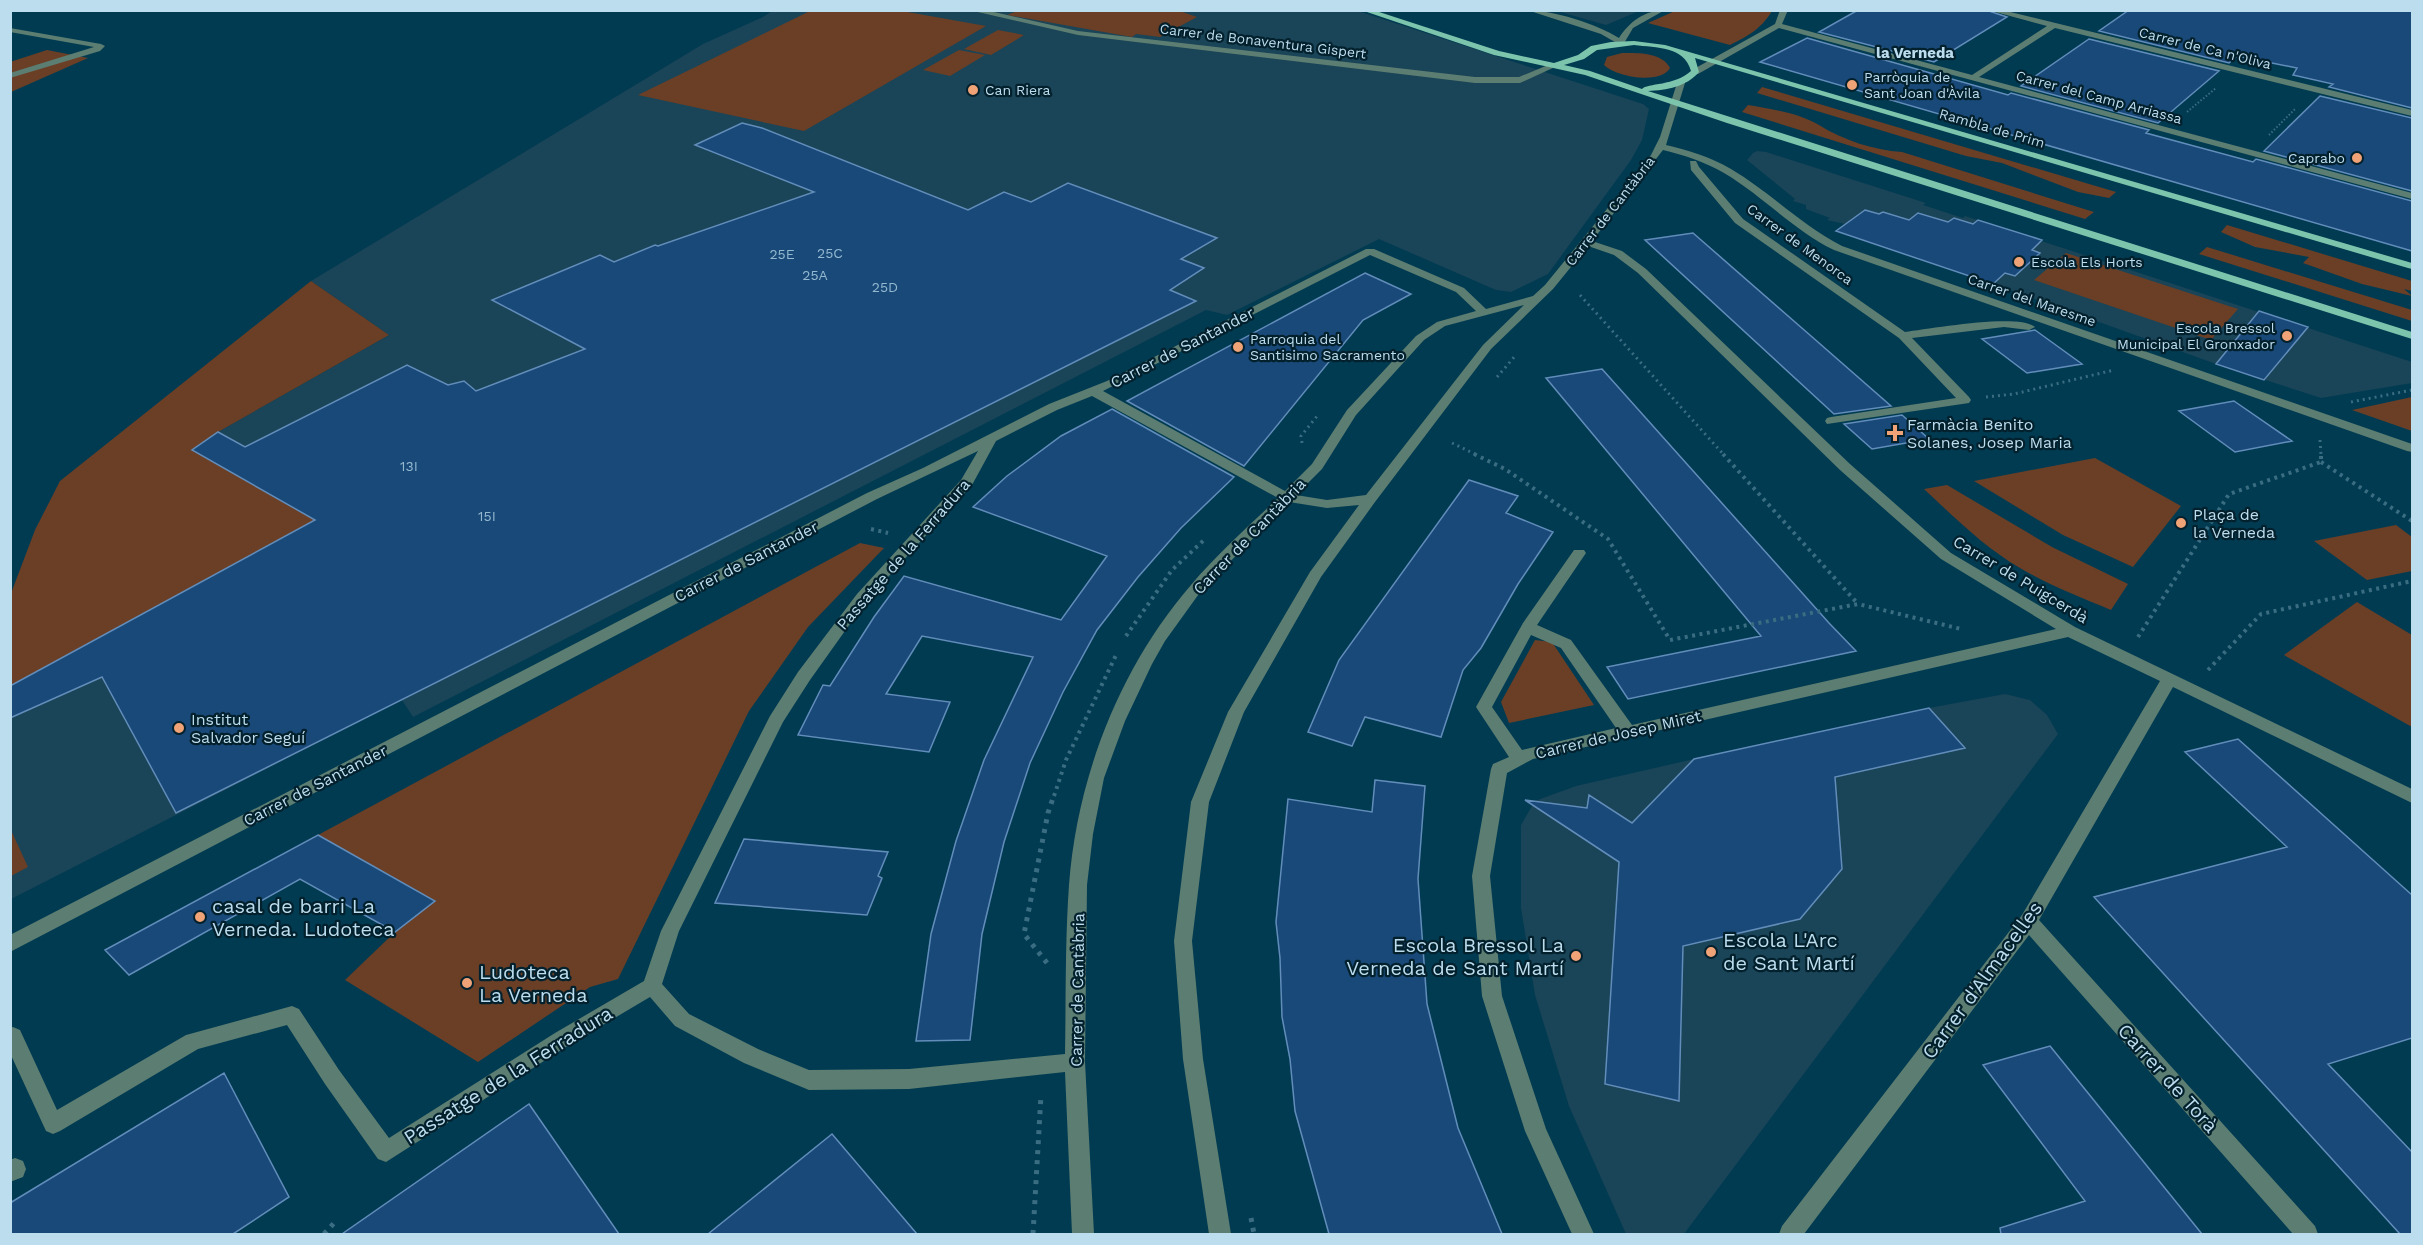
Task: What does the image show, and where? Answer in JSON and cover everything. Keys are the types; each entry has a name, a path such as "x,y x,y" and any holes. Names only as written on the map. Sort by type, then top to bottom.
{"main road":[{"path":"1364,10 1497,53 1551,67 1587,73 1635,87 1730,121 2412,336"},
{"path":"1551,67 1581,57 1594,48 1620,43"},
{"name":"Rambla de Prim","path":"1620,43 1652,44 2412,266"},
{"path":"1635,87 1658,88 1681,83 1695,72 1695,66 1687,56"},
{"path":"1581,57 1581,66 1587,73"}],"street":[{"name":"Carrer de Bonaventura Gispert","path":"972,10 1078,33 1475,80 1520,80 1551,67"},
{"name":"Rambla de Prim","path":"1530,10 1604,32 1620,43"},
{"path":"1620,43 1630,26 1662,10"},
{"path":"1695,72 1778,25 1784,10"},
{"name":"Carrer de Ca n'Oliva","path":"1991,10 2412,113"},
{"name":"Carrer del Camp Arriassa","path":"1778,25 2412,196"},
{"path":"1976,75 2053,26"},
{"path":"10,30 101,46 10,76"},
{"name":"Carrer de Cantàbria","path":"1220,1234 1193,1059 1184,941 1200,802 1236,712 1315,575 1370,498 1479,356 1538,298 1586,242 1660,146 1681,83"},
{"name":"Carrer del Maresme","path":"1660,146 1687,154 1729,172 1808,233 1838,248 2412,448"},
{"name":"Carrer de Menorca","path":"1693,163 1694,168 1739,221 1903,336 1965,400"},
{"name":"Carrer de Puigcerdà","path":"1586,242 1618,253 1642,271 1845,467 1946,556 2070,631 2412,796"},
{"name":"Carrer de Santander","path":"10,944 872,496 928,471 1053,407 1093,391 1370,251 1460,290 1484,313"},
{"name":"Carrer de Cantàbria","path":"1083,1234 1075,1062 1078,885 1083,844 1096,778 1116,721 1144,663 1196,588 1317,466 1351,413 1420,338 1441,324 1538,298"},
{"path":"1903,336 2004,324 2028,327"},
{"path":"1093,391 1239,471 1251,480 1288,496 1307,502 1328,504 1370,498"},
{"path":"1831,421 1965,400"},
{"name":"Passatge de la Ferradura","path":"14,1036 53,1124 194,1041 292,1015 332,1077 386,1152 562,1039 652,986 675,920 776,720 804,676 862,597 967,482 990,440"},
{"path":"1520,759 1484,707 1528,627 1579,553"},
{"path":"1528,627 1566,644 1628,732"},
{"name":"Carrer de Josep Miret","path":"1583,1234 1536,1131 1492,996 1481,876 1499,769 1529,754 2070,631"},
{"name":"Carrer d'Almacelles","path":"1790,1234 2029,921 2169,680"},
{"name":"Carrer de Torà","path":"2029,921 2307,1234"},
{"path":"652,986 682,1020 751,1056 809,1080 909,1079 1075,1062"}],"path":[{"name":"Carrer del Camp Arriassa","path":"2180,117 2217,87"},
{"path":"2265,140 2296,107"},
{"path":"1580,296 1858,604"},
{"path":"1495,379 1522,347"},
{"path":"1965,400 2014,394 2123,368"},
{"path":"2349,403 2412,390"},
{"path":"2319,430 2321,462"},
{"path":"1452,443 1505,469 1608,538 1670,640 1858,604 1969,631"},
{"path":"2321,462 2412,522"},
{"path":"2138,637 2229,494 2321,462"},
{"path":"2205,673 2261,614 2412,581"},
{"path":"1033,1234 1040,1111"},
{"path":"1250,1212 1254,1234"},
{"path":"324,1234 335,1222"}],"shaded area":[{"path":"1020,10 1177,10 1197,17 1160,37 1136,34 1132,37 1007,15"},
{"path":"772,11 1358,11 1643,104 1649,109 1642,140 1631,160 1548,274 1511,292 1496,290 1379,239 1227,315 1206,310 413,717 402,700 11,899 11,686 192,450 218,432 389,335 311,281 703,44"},
{"path":"810,11 902,11 986,26 804,131 638,95"},
{"path":"1557,11 1639,11 1606,25"},
{"path":"1675,11 1772,11 1754,31 1730,45 1648,23"},
{"path":"998,30 1024,35 991,55 964,49"},
{"path":"47,50 88,58 11,92 10,62"},
{"path":"959,50 985,55 950,76 923,70"},
{"path":"1622,53 1655,56 1670,68 1665,73 1648,78 1628,76 1604,65 1607,57"},
{"path":"1762,87 2116,192 2109,198 2078,192 2002,163 1966,156 1757,93"},
{"path":"1748,105 1794,114 1859,143 1902,152 2094,212 2085,219 1742,112"},
{"name":"Escola Els Horts","path":"1757,151 1926,203 1923,205 1963,218 1965,216 2412,362 2412,383 2321,398 2216,364 1993,284 1836,231 1845,224 1827,220 1830,218 1806,209 1806,205 1793,201 1795,199 1747,160"},
{"path":"2227,225 2412,281 2412,291 2404,289 2412,296 2362,284 2303,263 2309,257 2255,247 2221,232"},
{"path":"2207,247 2412,310 2412,321 2199,254"},
{"path":"2066,253 2238,309 2211,340 2034,280"},
{"path":"311,281 389,335 218,432 193,450 315,520 11,686 10,596 35,530 60,481"},
{"path":"2412,397 2412,431 2352,410"},
{"path":"2095,458 2181,506 2133,567 2063,535 1974,481"},
{"path":"1947,485 2052,547 2128,584 2111,610 2031,574 1982,541 1924,489"},
{"path":"2396,525 2412,537 2412,571 2367,580 2314,541"},
{"path":"860,543 884,548 808,627 749,711 618,979 590,987 478,1062 345,980 395,932 435,901 318,835"},
{"path":"2357,602 2412,635 2412,727 2284,655"},
{"path":"1535,640 1552,642 1594,705 1509,723 1501,702"},
{"name":"Escola L'Arc de Sant Martí","path":"2005,694 2030,700 2047,715 2058,734 1684,1234 1626,1234 1569,1106 1535,995 1521,908 1521,825 1535,801 1576,786 1694,759 1929,708"},
{"path":"10,828 28,867 11,876 10,876"}],"building":[{"path":"1858,10 1986,10 2007,17 1934,62 1819,32"},
{"path":"2129,10 2412,10 2412,108 2329,87 2333,84 2293,75 2297,68 2237,56 2229,63 2099,31"},
{"path":"1807,38 2008,95 2011,93 2149,130 2146,133 2253,162 2256,159 2412,201 2412,251 1760,62"},
{"path":"2089,39 2219,71 2158,123 2021,86"},
{"path":"2320,96 2412,118 2412,191 2264,151"},
{"path":"742,123 762,128 968,210 1004,192 1031,202 1068,183 1217,238 1181,259 1204,268 1170,290 1196,301 176,813 102,677 10,718 10,686 315,520 192,450 218,432 245,447 407,365 448,385 464,381 476,391 585,349 492,300 600,255 614,262 655,245 658,246 814,192 695,145"},
{"path":"1865,210 1879,214 1883,212 1909,220 1918,213 1948,222 1954,218 1973,224 1978,220 2042,240 2032,250 2040,253 2015,276 2005,273 1993,284 1836,231"},
{"path":"1693,233 1891,406 1834,414 1645,240"},
{"path":"1365,273 1411,294 1363,320 1244,466 1127,401"},
{"path":"2259,311 2308,327 2264,380 2216,364"},
{"path":"2035,330 2082,364 2027,373 1982,339"},
{"path":"1602,369 1856,651 1628,699 1607,667 1761,636 1546,378"},
{"path":"2234,401 2292,441 2235,452 2179,411"},
{"path":"1112,409 1234,477 1181,528 1138,577 1097,630 1063,692 1030,763 1004,842 982,934 970,1040 916,1041 931,934 956,841 984,760 1033,657 922,636 886,694 950,702 929,752 798,735 823,685 830,686 874,617 904,576 1061,620 1107,556 973,507 1007,476 1061,436"},
{"path":"1902,415 1929,439 1872,449 1844,424"},
{"path":"1469,480 1518,496 1506,513 1553,532 1518,584 1481,648 1463,670 1441,737 1365,717 1352,746 1308,732 1339,660"},
{"path":"1929,708 1965,748 1835,777 1842,869 1800,919 1683,946 1679,1101 1605,1084 1619,862 1525,800 1587,808 1589,795 1632,823 1694,759"},
{"path":"2238,739 2412,895 2412,1038 2328,1064 2412,1152 2412,1234 2400,1234 2094,897 2287,847 2185,752"},
{"path":"1375,780 1425,786 1418,879 1427,1004 1458,1128 1502,1234 1329,1234 1295,1111 1290,1059 1282,1017 1276,922 1288,799 1372,812"},
{"name":"casal de barri La Verneda. Ludoteca","path":"318,835 435,901 395,932 300,879 129,975 105,950"},
{"path":"744,839 888,852 878,876 882,878 867,915 715,903"},
{"path":"2050,1046 2202,1234 2001,1234 2000,1228 2085,1201 1983,1065"},
{"path":"224,1073 289,1197 233,1234 10,1234 10,1203"},
{"path":"529,1104 619,1234 342,1234"},
{"path":"832,1134 917,1234 708,1234"}],"place":[{"name":"Parròquia de Sant Joan d'Àvila","path":"1852,85"},
{"name":"Can Riera","path":"973,90"},
{"name":"Caprabo","path":"2357,158"},
{"name":"Escola Els Horts","path":"2019,262"},
{"name":"Escola Bressol Municipal El Gronxador","path":"2287,336"},
{"name":"Parroquia del Santisimo Sacramento","path":"1238,347"},
{"name":"Farmàcia Benito Solanes, Josep Maria","path":"1895,433"},
{"name":"Plaça de la Verneda","path":"2181,523"},
{"name":"Institut Salvador Seguí","path":"179,728"},
{"name":"casal de barri La Verneda. Ludoteca","path":"200,917"},
{"name":"Escola L'Arc de Sant Martí","path":"1711,952"},
{"name":"Escola Bressol La Verneda de Sant Martí","path":"1576,956"},
{"name":"Ludoteca La Verneda","path":"467,983"}],"district":[{"name":"la Verneda","path":"1915,53"}]}
